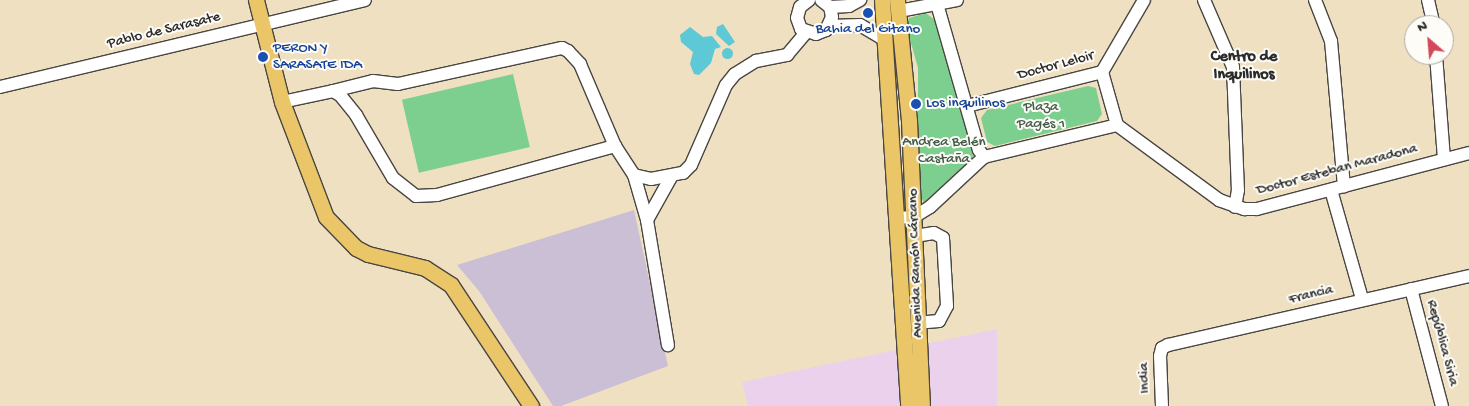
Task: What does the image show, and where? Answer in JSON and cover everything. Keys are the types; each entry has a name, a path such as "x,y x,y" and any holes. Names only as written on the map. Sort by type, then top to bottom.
{"main road":[{"path":"256,0 282,102 321,207 336,230 368,254 424,268 451,285 531,406"},
{"name":"Avenida Ramón Cárcano","path":"882,0 896,218 922,406"},
{"name":"Avenida Ramón Cárcano","path":"898,6 915,236 910,323"},
{"path":"890,111 899,132 903,210 914,217"},
{"path":"908,406 910,323"}],"street":[{"name":"Pablo de Sarasate","path":"0,87 365,0"},
{"path":"809,0 797,12 798,24 806,32 816,34 829,26 860,25 885,40"},
{"path":"898,6 937,4 957,0"},
{"name":"Doctor Leloir","path":"967,106 1102,72 1144,0"},
{"path":"1204,0 1233,67 1238,190 1235,207"},
{"path":"1315,0 1331,41 1344,186"},
{"path":"1428,0 1432,15"},
{"path":"829,26 832,17 825,4 859,1 860,25"},
{"path":"937,4 978,150 984,157"},
{"path":"634,176 651,179 671,177 683,173 691,164 726,85 735,74 756,61 787,55 806,32"},
{"path":"282,102 373,81 398,84 562,48 568,51 580,64 615,146 634,176 647,220 668,345"},
{"path":"1437,65 1444,159"},
{"path":"896,218 914,217 984,157 1117,125 1102,72"},
{"path":"333,91 349,103 394,178 416,196 437,195 615,146"},
{"name":"Doctor Esteban Maradona","path":"1117,125 1219,200 1235,207 1257,208 1469,153"},
{"path":"647,220 671,177"},
{"path":"1331,190 1362,299"},
{"path":"910,323 938,321 948,306 943,238 934,232 915,236"},
{"name":"Francia","path":"1162,348 1362,299 1469,276"},
{"name":"República Siria","path":"1411,289 1442,406"},
{"name":"India","path":"1162,348 1162,406"}],"shaded area":[{"path":"634,210 668,366 561,406 553,406 479,291 457,265"},
{"path":"997,329 997,406 748,406 742,382"}],"green space":[{"name":"Andrea Belén Castaña","path":"926,13 936,21 973,155 972,163 924,203 918,192 918,68 906,25 909,18"},
{"path":"513,74 530,147 419,173 402,100"},
{"name":"Plaza Pagés 1","path":"1088,86 1096,88 1102,114 1097,121 995,146 987,142 981,118 987,110"}],"water":[{"path":"723,24 735,42 729,46 716,34 717,27"},
{"path":"690,27 703,37 712,36 721,47 715,49 711,63 699,75 694,74 690,64 693,52 681,42 680,35"},
{"path":"727,47 733,53 727,59 721,53"}],"place":[{"name":"Bahia del Gitano","path":"868,13"},
{"name":"PERON Y SARASATE IDA","path":"263,57"},
{"name":"Los inquilinos","path":"916,104"}],"district":[{"name":"Centro de Inquilinos","path":"1244,67"}]}
